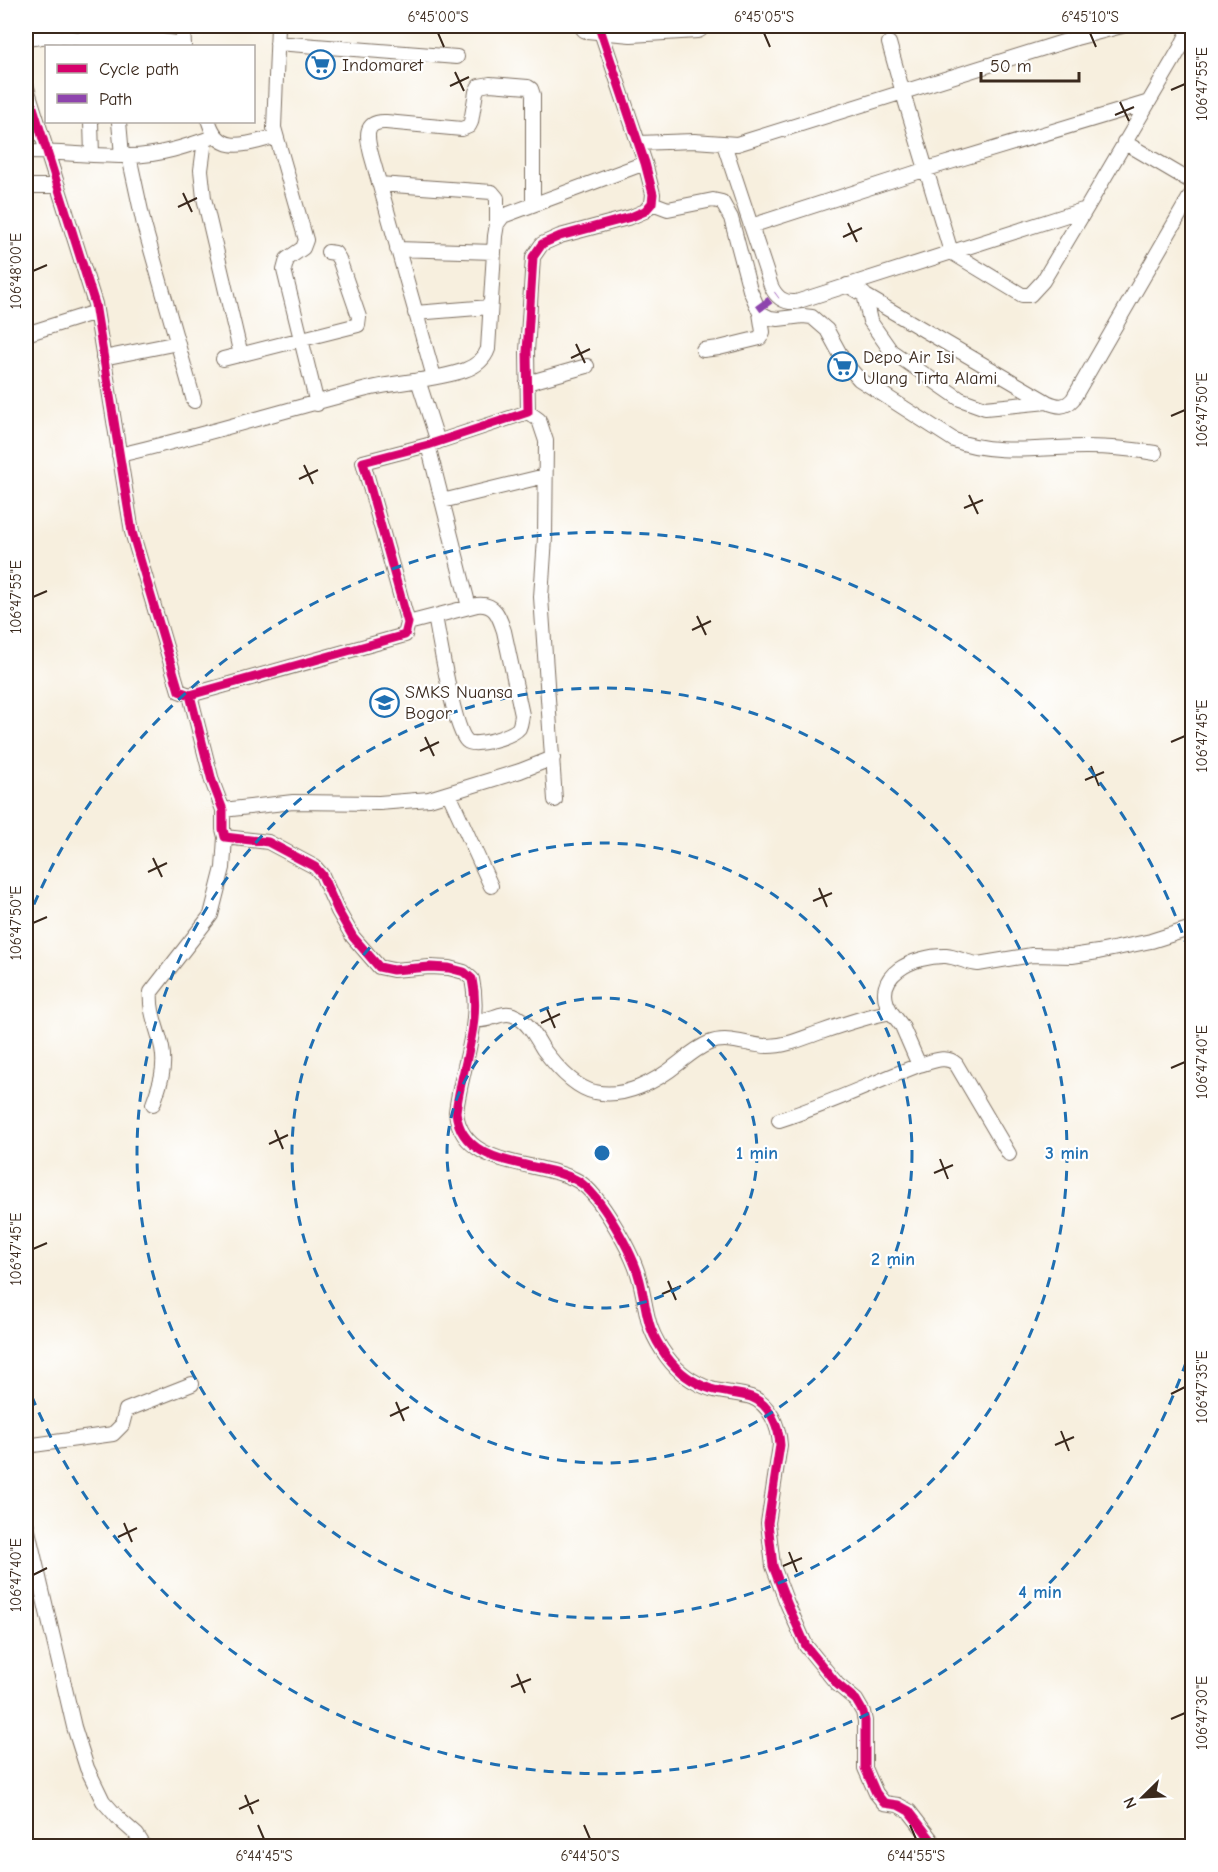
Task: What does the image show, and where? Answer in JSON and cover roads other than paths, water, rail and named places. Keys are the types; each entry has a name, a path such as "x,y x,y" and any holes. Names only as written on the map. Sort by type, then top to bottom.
{"highway":[{"path":"595,26 655,30 697,26"}],"street":[{"path":"26,39 49,36 104,41 154,40 184,45 183,26"},
{"path":"278,26 273,119 275,137 306,240 303,248 286,259 284,266 317,404"},
{"path":"528,412 527,352 533,257 542,244 560,236 632,217 645,211 652,203 653,194 645,163 595,26"},
{"path":"638,143 694,141 737,144 1076,38 1122,26"},
{"path":"890,44 951,252 1026,296 1039,287 1181,47 1191,26"},
{"path":"277,43 457,57"},
{"path":"434,377 379,184 368,131 373,125 386,122 462,129 469,126 471,122 479,86 490,84 528,87 532,92 533,203"},
{"path":"26,85 95,304 132,532 179,691 190,695 402,637 407,631 408,623 363,462 433,444 528,412"},
{"path":"751,226 927,169 1146,103"},
{"path":"91,123 92,155"},
{"path":"119,123 144,225 194,401"},
{"path":"209,123 211,138 201,170 204,198 241,355"},
{"path":"26,152 126,156 161,152 211,138 233,145 275,137"},
{"path":"1124,142 1192,182"},
{"path":"724,144 769,280 777,296 783,301 796,302 1086,208"},
{"path":"497,224 509,212 645,163"},
{"path":"119,455 195,437 375,387 466,370 485,356 488,350 497,198 492,192 379,184"},
{"path":"26,186 58,186"},
{"path":"847,285 1047,402 1059,406 1066,405 1073,399 1192,193"},
{"path":"652,203 668,209 713,200 723,202 731,218 750,290 759,311 763,332 760,338 703,350"},
{"path":"397,249 494,252"},
{"path":"223,359 358,325 339,259 335,254 328,252"},
{"path":"864,294 870,321 891,351 960,399 985,408 1047,402"},
{"path":"759,311 777,296"},
{"path":"415,313 490,308"},
{"path":"759,311 770,318 778,319 803,315 812,317 827,330 845,363 859,379 954,440 970,446 1126,448 1155,453"},
{"path":"26,334 96,312"},
{"path":"103,358 178,343"},
{"path":"527,384 587,366"},
{"path":"418,380 433,444 442,501 469,607"},
{"path":"528,412 539,420 544,433 546,453 545,538 541,597 555,800"},
{"path":"442,501 545,476"},
{"path":"408,623 469,607 489,605 494,608 501,619 522,715 520,727 516,731 491,741 472,744 465,739 446,669 435,616"},
{"path":"153,1104 163,1074 162,1050 150,1004 151,992 211,915 223,868 224,810 212,781 190,695"},
{"path":"224,810 293,802 403,802 429,799 553,758"},
{"path":"449,794 490,886"},
{"path":"225,837 268,842 315,867 322,875 349,930 371,960 379,967 393,970 424,967 449,968 469,975 473,985 474,1020 456,1112 462,1134 474,1146 489,1154 567,1176 588,1188 604,1209 635,1265 648,1324 667,1357 695,1382 713,1390 755,1399 765,1407 773,1419 779,1434 780,1445 768,1518 768,1536 772,1560 787,1603 808,1650 837,1684 856,1700 863,1712 865,1768 876,1793 884,1803 898,1805 910,1812 923,1832 936,1846"},
{"path":"919,1065 902,1026 891,1012 886,999 887,984 891,975 906,965 922,960 949,957 978,964 1032,955 1071,956 1131,946 1192,928"},
{"path":"474,1020 483,1021 505,1014 517,1016 552,1060 570,1077 588,1090 612,1094 646,1084 694,1051 718,1040 727,1039 757,1046 783,1045 891,1012"},
{"path":"779,1120 819,1108 864,1086 919,1065 945,1058 952,1060 1010,1154"},
{"path":"26,1446 113,1434 122,1425 126,1410 192,1384"},
{"path":"26,1522 28,1546 74,1727 87,1768 104,1801 137,1835 144,1846"}],"place":[{"name":"Indomaret","path":"321,65"},
{"name":"Depo Air Isi Ulang Tirta Alami","path":"842,367"},
{"name":"SMKS Nuansa Bogor","path":"384,702"}]}
